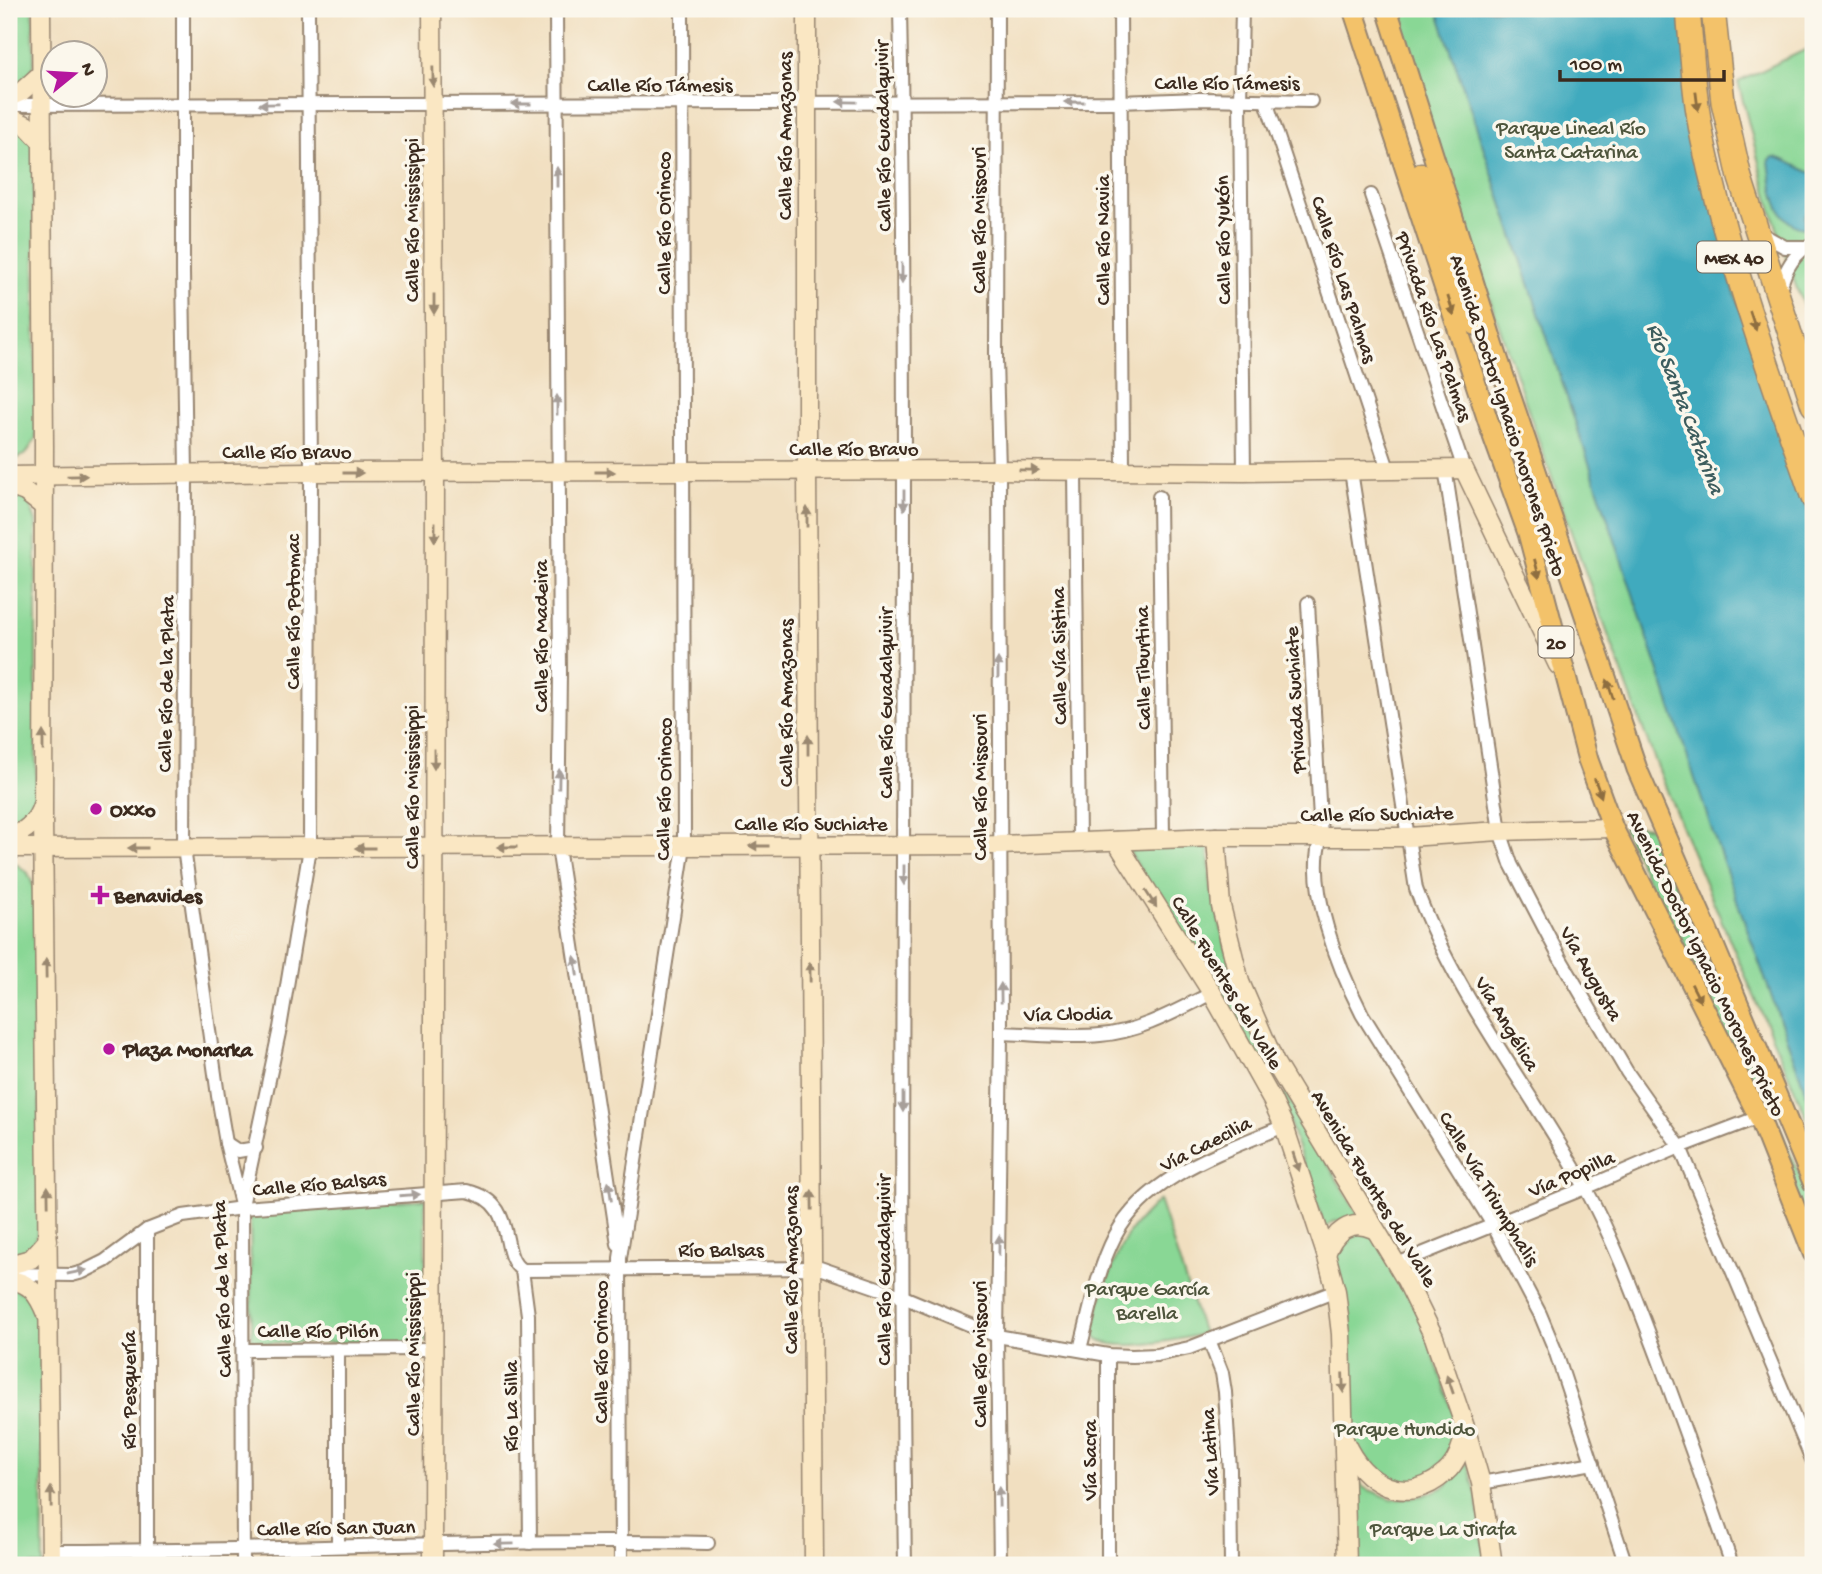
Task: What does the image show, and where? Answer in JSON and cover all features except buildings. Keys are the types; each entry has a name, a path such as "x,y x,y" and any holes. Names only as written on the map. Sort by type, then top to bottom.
{"highway":[{"name":"MEX 40","path":"1688,9 1702,138 1713,184 1753,320 1813,498"},
{"name":"MEX 40","path":"1714,11 1718,64 1727,122 1756,230 1813,405"}],"main road":[{"name":"Avenida Doctor Ignacio Morones Prieto","path":"1353,9 1493,436 1528,533 1588,760 1612,828 1759,1117 1813,1254"},
{"path":"1367,9 1470,314 1477,329 1494,347"},
{"name":"Avenida Doctor Ignacio Morones Prieto","path":"1387,9 1494,347 1637,769 1813,1182"}],"street":[{"path":"41,9 41,38"},
{"name":"Calle Río de la Plata","path":"183,9 186,474 184,848 208,1032 226,1143 242,1208 243,1565"},
{"name":"Calle Río Potomac","path":"242,1208 280,1028 310,848 308,9"},
{"name":"Calle Río Mississippi","path":"432,9 436,473 433,1565"},
{"name":"Calle Río Madeira","path":"556,9 560,673 558,847 619,1264"},
{"name":"Calle Río Orinoco","path":"621,1565 619,1264 684,846 682,9"},
{"name":"Calle Río Amazonas","path":"807,9 814,1565"},
{"name":"Calle Río Guadalquivir","path":"900,9 905,845 901,1296 905,1565"},
{"name":"Calle Río Missouri","path":"997,9 1000,1565"},
{"name":"Calle Río Navia","path":"1120,9 1123,471"},
{"name":"Calle Río Yukón","path":"1242,9 1240,101 1244,472"},
{"path":"9,97 21,92 38,77"},
{"name":"Calle Río Támesis","path":"108,106 998,103 1199,99 1311,101"},
{"name":"Calle Río Las Palmas","path":"1266,101 1388,469"},
{"name":"Calle Río Támesis","path":"9,105 38,106"},
{"path":"41,108 43,799 51,1558"},
{"path":"9,117 26,125 42,142"},
{"name":"Privada Río Las Palmas","path":"1371,195 1454,468"},
{"path":"1756,230 1785,247 1810,245"},
{"path":"1778,298 1783,275 1790,264 1810,245"},
{"path":"9,470 21,467 44,446"},
{"path":"1454,468 1566,681"},
{"name":"Calle Río Bravo","path":"9,476 311,472 1244,472 1454,468"},
{"name":"Vía Augusta","path":"1454,468 1500,831 1511,864 1560,958 1627,1072 1680,1147 1813,1462"},
{"name":"Calle Vía Sistina","path":"1075,471 1079,842"},
{"name":"Vía Angélica","path":"1351,471 1416,889 1444,953 1470,1000 1585,1188 1612,1241 1638,1304 1732,1565"},
{"path":"9,486 25,492 43,506"},
{"name":"Calle Tiburtina","path":"1159,497 1163,838"},
{"name":"Privada Suchiate","path":"1308,603 1321,837"},
{"path":"9,837 20,834 32,825 40,812 43,799"},
{"name":"Calle Río Suchiate","path":"9,848 999,845 1163,838 1408,837 1612,828"},
{"name":"Avenida Fuentes del Valle","path":"1216,837 1221,906 1236,969 1255,1021 1290,1089 1415,1294 1434,1337 1481,1483 1493,1565"},
{"name":"Calle Vía Triumphalis","path":"1321,837 1317,858 1321,899 1346,983 1362,1014 1493,1225 1540,1314 1555,1350 1626,1565"},
{"name":"Calle Fuentes del Valle","path":"1116,841 1212,993 1272,1100 1284,1126 1326,1254 1336,1292 1341,1334 1347,1565"},
{"path":"9,860 25,859 45,878"},
{"name":"Vía Clodia","path":"1001,1033 1099,1035 1119,1032 1155,1021 1212,993"},
{"path":"1272,1100 1279,1090 1290,1089"},
{"name":"Vía Popilla","path":"1397,1264 1759,1117"},
{"name":"Vía Caecilia","path":"1080,1349 1107,1253 1116,1234 1135,1209 1165,1184 1190,1168 1284,1126"},
{"path":"226,1143 238,1151 256,1148"},
{"name":"Calle Río Balsas","path":"9,1274 72,1275 95,1267 147,1230 183,1216 242,1208 467,1191 485,1197 495,1206 520,1268"},
{"path":"1326,1254 1330,1242 1340,1230 1357,1224 1374,1229"},
{"name":"Río Pesquería","path":"147,1230 147,1551"},
{"path":"9,1265 31,1259 48,1240"},
{"name":"Río Balsas","path":"520,1268 619,1264 820,1268 901,1296 998,1336 1108,1355 1157,1355 1209,1340 1336,1292"},
{"name":"Río La Silla","path":"520,1268 528,1315 530,1543"},
{"path":"9,1281 24,1284 34,1290 49,1321"},
{"name":"Vía Latina","path":"1209,1340 1222,1373 1226,1392 1231,1565"},
{"path":"338,1349 338,1545"},
{"name":"Calle Río Pilón","path":"243,1350 435,1349"},
{"name":"Vía Sacra","path":"1108,1355 1108,1565"},
{"path":"1344,1439 1352,1459 1377,1484 1392,1489 1406,1489 1430,1482 1445,1473 1461,1449 1466,1430"},
{"path":"1481,1483 1593,1463"},
{"name":"Calle Río San Juan","path":"51,1558 147,1551 338,1545 621,1541 708,1543"}],"green space":[{"path":"9,9 33,9 34,65 25,84 9,94"},
{"name":"Río Santa Catarina","path":"1393,9 1687,9 1698,125 1813,498 1813,1132 1702,876 1640,721 1513,366"},
{"path":"1813,46 1813,330 1780,239 1738,82"},
{"path":"9,121 24,130 34,146 36,438 26,454 10,462"},
{"path":"9,489 29,502 36,522 36,810 9,836"},
{"path":"1652,827 1804,1185 1813,1209 1813,1237 1696,969 1657,900 1623,828"},
{"path":"1208,845 1211,887 1233,976 1276,1078 1269,1082 1127,848"},
{"path":"16,864 28,873 35,890 42,1216 33,1243 29,1248 9,1258 9,865"},
{"path":"1286,1094 1359,1216 1333,1222 1325,1228 1281,1097"},
{"path":"425,1199 426,1342 254,1343 252,1213"},
{"name":"Parque García Barella","path":"1159,1200 1203,1334 1147,1344 1104,1342 1096,1337 1095,1329 1100,1301 1112,1269 1129,1233"},
{"name":"Parque Hundido","path":"1347,1231 1373,1236 1412,1295 1459,1428 1456,1449 1435,1476 1405,1485 1381,1478 1362,1461 1352,1439 1352,1369 1335,1256 1340,1237"},
{"path":"9,1286 21,1291 29,1299 41,1319 43,1565 9,1565"},
{"name":"Parque La Jirafa","path":"1468,1462 1477,1498 1486,1565 1356,1565 1353,1474 1364,1488 1392,1499 1422,1496 1445,1487"}],"water":[{"name":"Río Santa Catarina","path":"1437,9 1678,9 1732,285 1813,527 1813,1112 1717,845"},
{"path":"1773,157 1813,173 1813,215 1805,215 1805,228 1795,226 1781,212 1769,161"}],"place":[{"name":"Oxxo","path":"96,809"},
{"name":"Benavides","path":"100,895"},
{"name":"Plaza Monarka","path":"109,1049"}],"park label":[{"name":"Parque Lineal Río Santa Catarina","path":"1571,139"}]}
